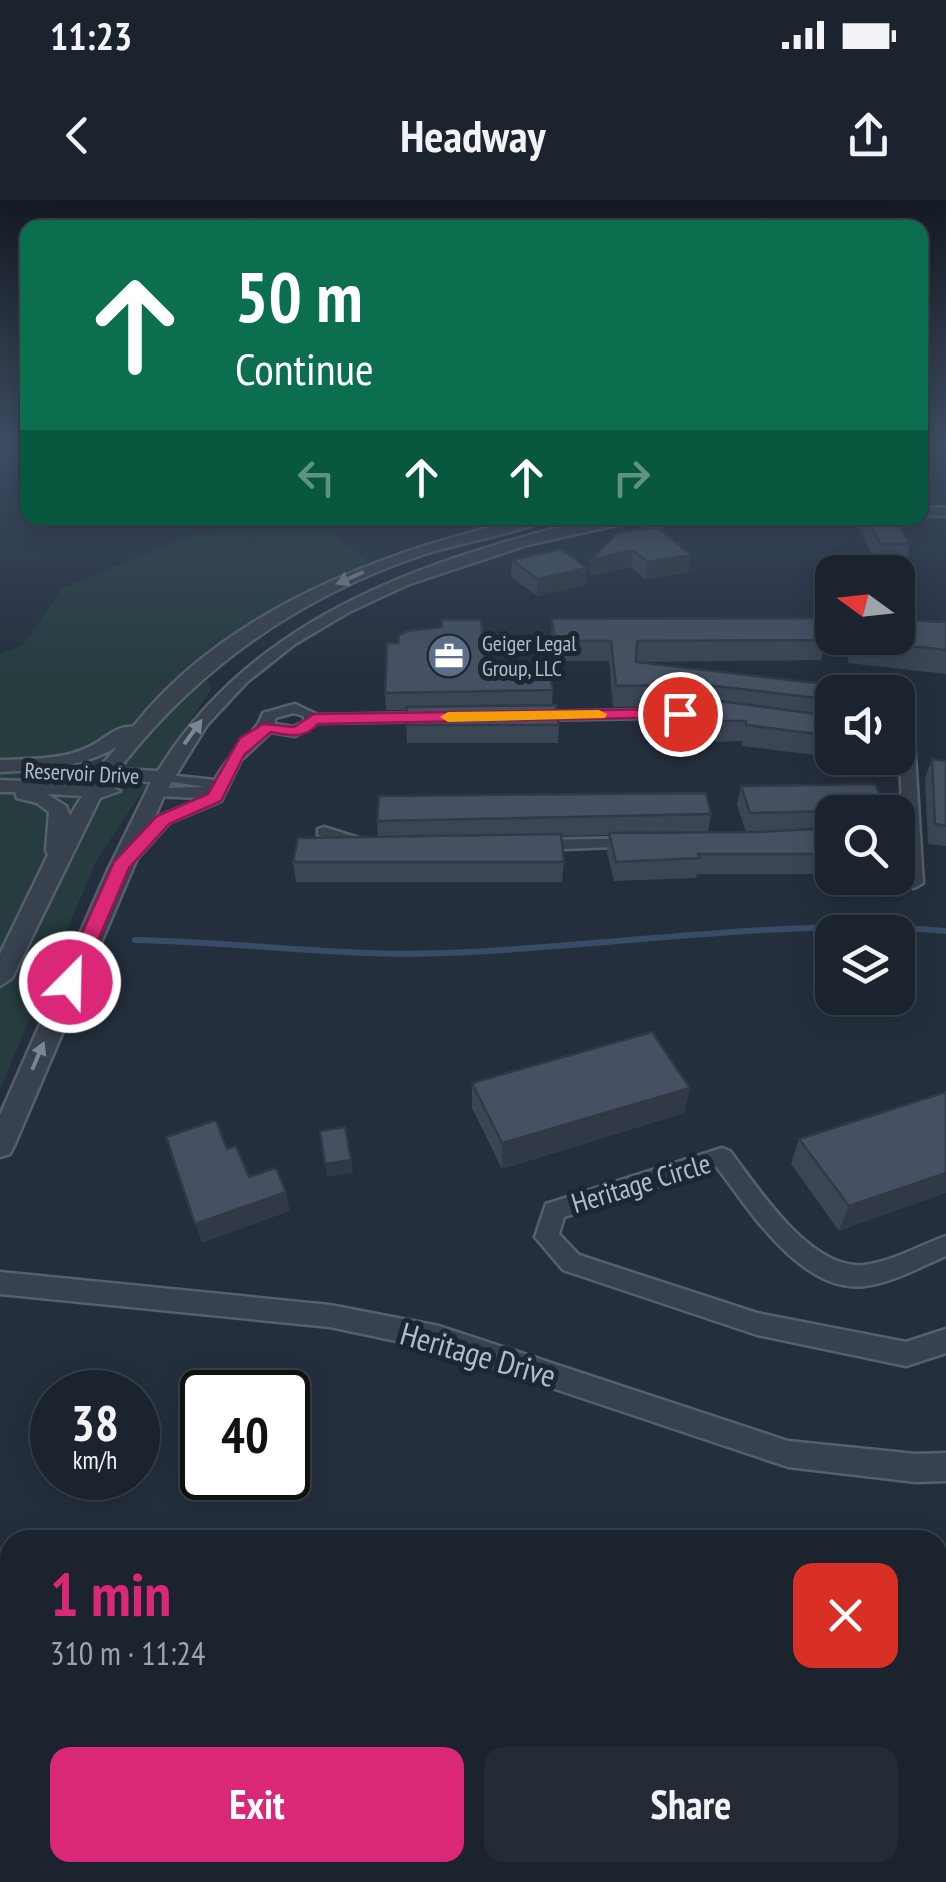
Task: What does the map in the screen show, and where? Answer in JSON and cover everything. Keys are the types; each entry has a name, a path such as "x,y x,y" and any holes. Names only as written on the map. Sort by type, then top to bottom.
{"street":[{"path":"0,767 70,763 91,756 242,637 333,586 430,547 515,525"},
{"path":"0,1146 120,866 160,785 203,718 226,694 276,653 328,618 418,575 475,554 602,525"},
{"path":"0,978 100,783 133,736 177,690"},
{"path":"268,727 268,716 284,709 304,710 314,719 444,717"},
{"path":"516,716 710,713 746,718"},
{"path":"120,866 163,820 215,798 246,742 268,727 295,732 305,729 314,719"},
{"name":"Reservoir Drive","path":"0,767 100,783"},
{"path":"160,785 205,782 218,788"},
{"name":"Reservoir Drive","path":"0,787 160,785"},
{"path":"0,787 44,799 59,810 61,827 51,877"},
{"path":"324,832 372,848 391,848"},
{"path":"526,845 660,842"},
{"name":"Heritage Circle","path":"946,1246 861,1276 819,1264 786,1238 722,1157 554,1210 547,1237 571,1263 757,1324 906,1354 946,1341"},
{"name":"Heritage Drive","path":"0,1283 330,1316 438,1338 788,1454 916,1468 946,1467"}],"green space":[{"path":"330,530 375,568 273,617 201,668 212,688 97,859 0,1089 0,654 23,645 62,588 195,534"}],"building":[{"path":"869,525 898,525 910,544 881,544"},
{"path":"657,527 691,555 647,562 633,550 590,560 617,533"},
{"path":"561,549 587,568 537,579 512,560"},
{"path":"815,618 815,640 637,641 636,662 815,683 815,698 707,685 706,681 690,685 616,686 611,641 555,641 552,619"},
{"path":"442,620 481,620 486,675 550,674 553,690 385,693 387,643 398,643 399,635 408,631 442,627"},
{"path":"915,620 946,621 946,650 915,647"},
{"path":"712,700 815,714 815,734 746,725 746,721 720,721"},
{"path":"556,705 559,725 406,725 407,707"},
{"path":"932,759 946,761 946,826 935,824"},
{"path":"875,784 880,795 815,795 815,812 750,813 741,786"},
{"path":"706,793 711,814 377,821 379,796"},
{"path":"815,829 815,854 698,854 700,858 616,862 609,833"},
{"path":"561,834 564,862 293,862 298,838"},
{"path":"652,1032 690,1088 502,1143 472,1083"},
{"path":"946,1092 946,1173 849,1206 799,1139"},
{"path":"216,1120 227,1149 236,1146 249,1177 276,1168 286,1192 195,1224 166,1137"},
{"path":"345,1127 351,1160 325,1164 320,1131"}],"waterway":[{"path":"135,940 407,954 758,930 946,931"}],"slow traffic":[{"path":"448,717 599,714"}],"place":[{"name":"Geiger Legal Group, LLC","path":"449,656"}],"route":[{"path":"70,982 120,866 163,820 215,798 236,754 268,727 295,732 305,729 314,719 680,714"}]}
